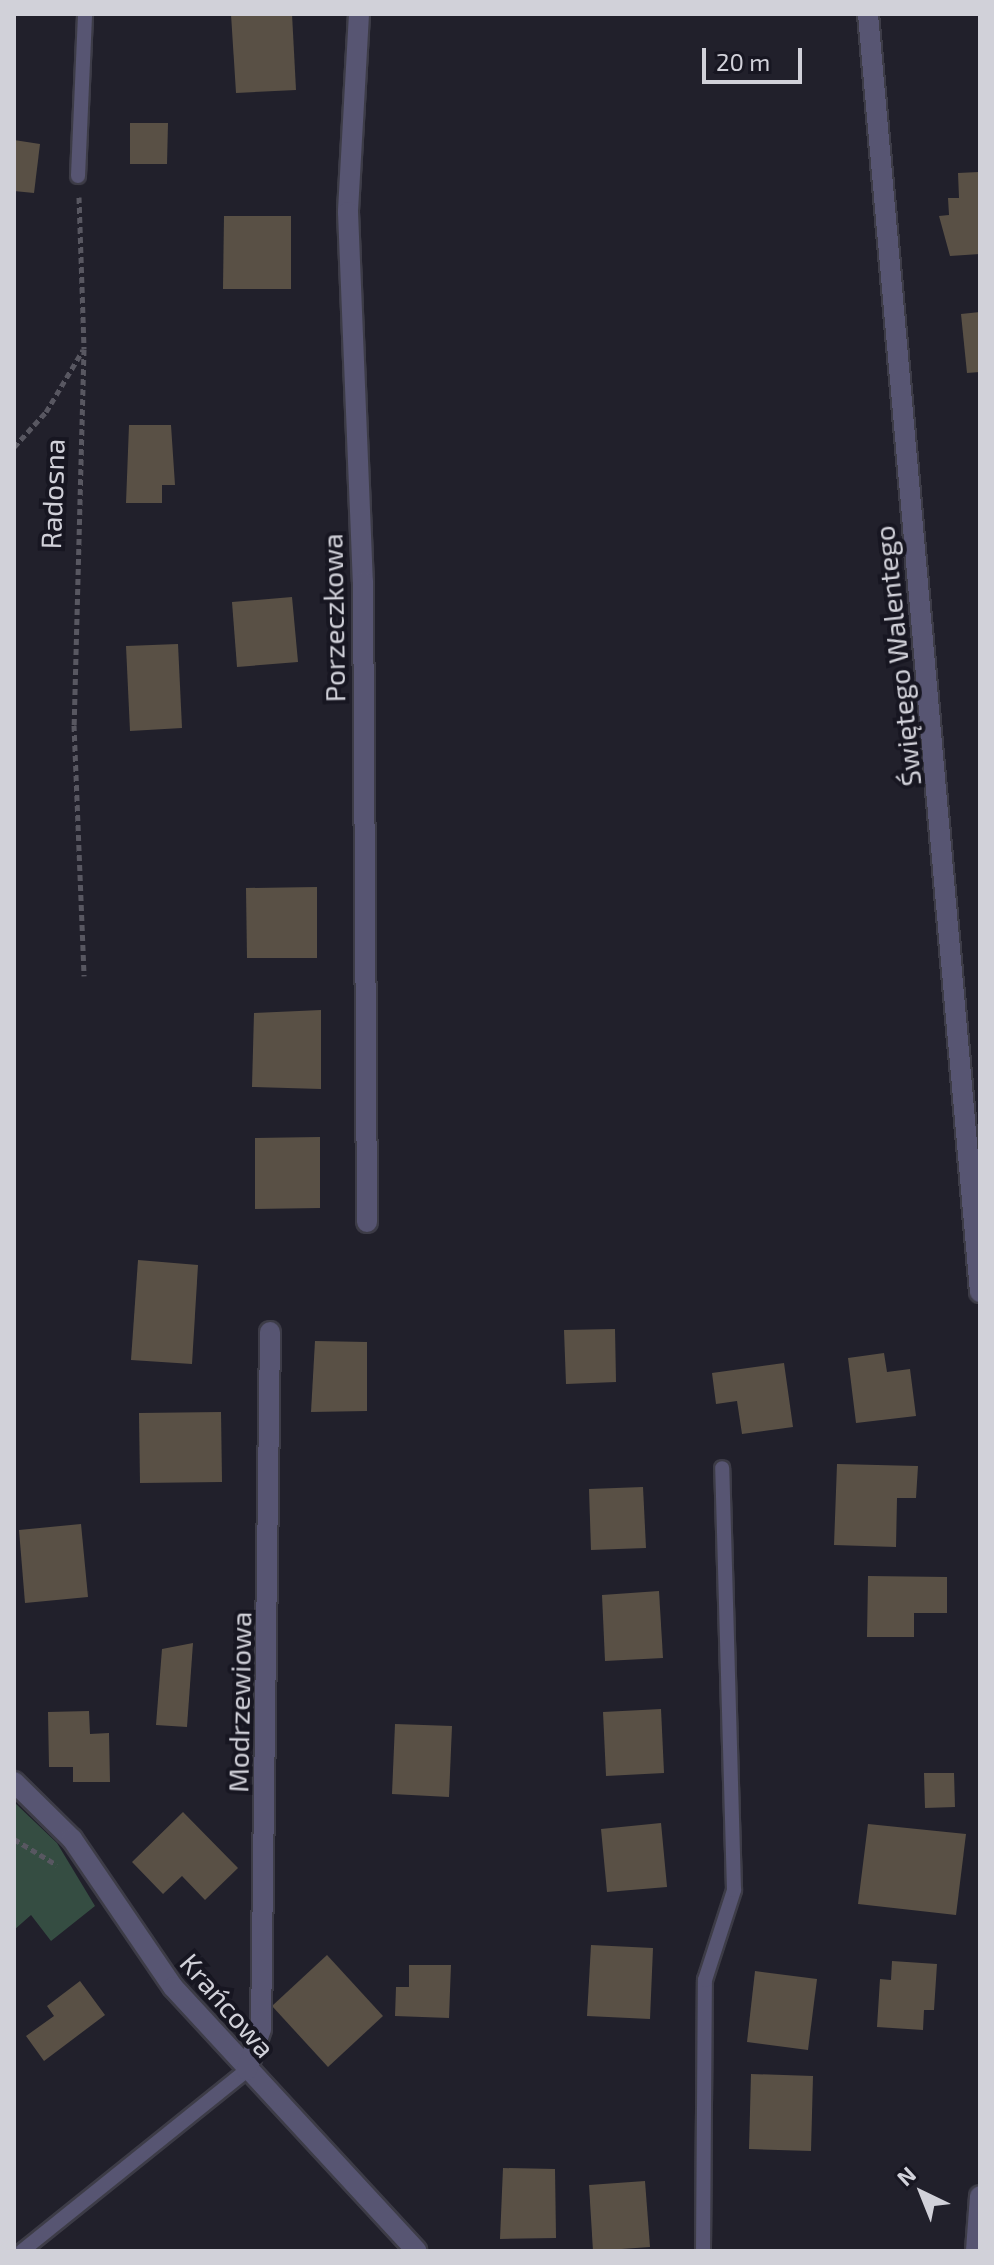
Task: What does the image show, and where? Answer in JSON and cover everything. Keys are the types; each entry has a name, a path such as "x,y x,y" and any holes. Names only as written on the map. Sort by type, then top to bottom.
{"street":[{"name":"Porzeczkowa","path":"359,14 348,212 363,582 367,1222"},
{"name":"Świętego Walentego","path":"868,14 980,1292"},
{"name":"Modrzewiowa","path":"247,2070 261,2029 270,1332"},
{"name":"Krańcowa","path":"14,1782 72,1839 129,1929 247,2070 417,2251"},
{"path":"976,2251 980,2196"}],"lane":[{"path":"78,176 85,14"},
{"path":"703,2251 705,1980 734,1890 722,1468"},
{"path":"22,2251 247,2070"}],"path":[{"name":"Radosna","path":"78,176 84,349 74,709 84,976"},
{"path":"14,447 46,412 84,349"}],"green space":[{"path":"14,1802 57,1843 95,1906 51,1941 31,1915 14,1930"}],"building":[{"path":"231,14 292,14 296,90 236,93"},
{"path":"130,123 168,123 167,164 130,164"},
{"path":"14,140 40,144 34,193 14,191"},
{"path":"979,172 980,254 950,256 939,216 949,215 948,198 959,198 958,173"},
{"path":"224,216 291,216 291,289 223,289"},
{"path":"980,312 980,372 967,373 961,314"},
{"path":"129,425 171,425 175,485 162,485 162,503 126,503"},
{"path":"292,597 298,662 237,667 232,602"},
{"path":"178,644 182,728 130,731 126,646"},
{"path":"317,887 317,958 247,958 246,888"},
{"path":"321,1010 321,1089 252,1087 254,1013"},
{"path":"320,1137 320,1208 255,1209 255,1138"},
{"path":"138,1260 198,1265 192,1364 131,1360"},
{"path":"615,1329 616,1382 566,1384 564,1330"},
{"path":"315,1341 367,1342 367,1411 311,1412"},
{"path":"884,1353 887,1372 910,1369 916,1416 856,1423 848,1358"},
{"path":"784,1363 793,1427 742,1434 737,1401 716,1404 712,1373"},
{"path":"221,1412 222,1482 140,1483 139,1413"},
{"path":"837,1464 918,1466 916,1498 897,1498 896,1547 834,1545"},
{"path":"643,1487 646,1548 591,1550 589,1489"},
{"path":"81,1524 88,1597 25,1603 19,1530"},
{"path":"868,1576 947,1577 947,1613 914,1613 914,1637 867,1637"},
{"path":"659,1591 663,1658 605,1661 602,1595"},
{"path":"193,1643 187,1727 156,1725 162,1649"},
{"path":"661,1709 664,1773 606,1776 603,1712"},
{"path":"89,1711 90,1734 109,1733 110,1782 73,1782 73,1767 49,1767 48,1712"},
{"path":"395,1724 452,1726 449,1797 392,1794"},
{"path":"924,1773 954,1773 955,1807 925,1808"},
{"path":"183,1812 238,1868 205,1900 182,1876 163,1894 132,1862"},
{"path":"661,1823 667,1887 607,1892 601,1829"},
{"path":"868,1824 966,1834 956,1915 858,1904"},
{"path":"591,1945 653,1948 650,2019 587,2016"},
{"path":"327,1955 383,2016 328,2067 272,2006"},
{"path":"892,1961 937,1964 934,2010 924,2010 923,2030 877,2027 880,1979 891,1980"},
{"path":"409,1965 451,1965 449,2018 395,2016 396,1987 409,1987"},
{"path":"755,1971 817,1979 808,2050 747,2042"},
{"path":"80,1981 105,2015 44,2061 26,2036 54,2016 47,2006"},
{"path":"751,2074 813,2076 811,2151 749,2149"},
{"path":"503,2168 555,2169 556,2238 500,2239"},
{"path":"645,2181 650,2247 593,2251 589,2185"}]}
